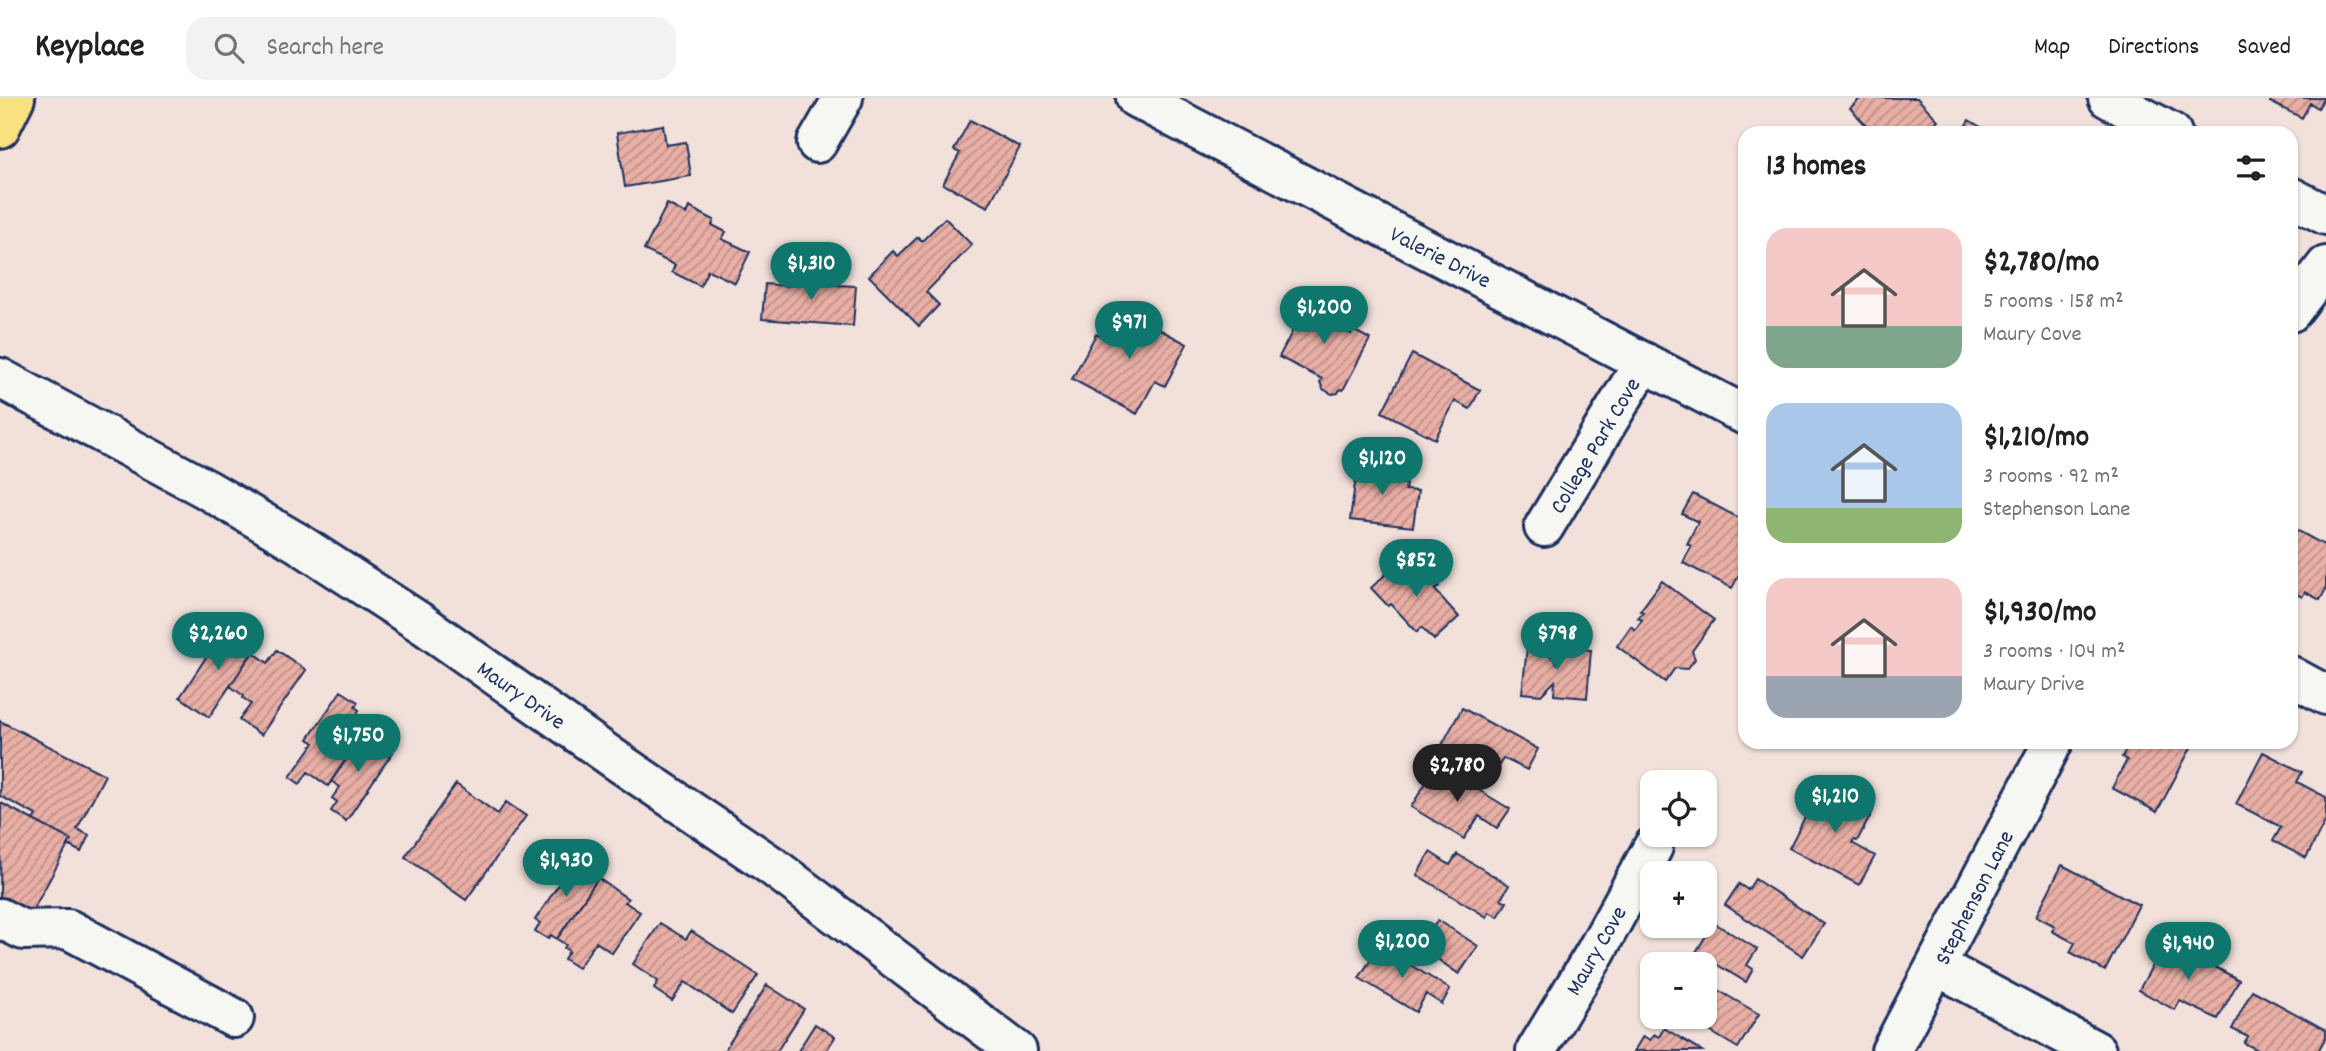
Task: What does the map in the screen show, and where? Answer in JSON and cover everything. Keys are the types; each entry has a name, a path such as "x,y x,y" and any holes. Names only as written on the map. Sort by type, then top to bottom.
{"main road":[{"path":"0,128 15,98"}],"street":[{"path":"817,143 843,98"},
{"name":"Valerie Drive","path":"1136,98 1738,411"},
{"path":"2108,98 2159,126"},
{"path":"2298,201 2326,215"},
{"path":"2298,303 2326,266"},
{"name":"College Park Cove","path":"1544,527 1644,362"},
{"name":"Maury Drive","path":"0,378 298,542 772,866 1017,1051"},
{"path":"2298,680 2326,695"},
{"name":"Stephenson Lane","path":"1891,1051 2049,749"},
{"name":"Maury Cove","path":"1536,1051 1594,955 1653,847"},
{"path":"0,918 23,930 68,929 234,1018"},
{"path":"1937,966 2096,1051"}],"building":[{"path":"1861,98 1917,98 1938,120 1932,126 1867,126 1850,108"},
{"path":"2272,98 2324,98 2318,108 2310,103 2302,118 2270,102"},
{"path":"970,120 1020,147 988,207 943,184 960,153 954,150"},
{"path":"1969,120 1979,126 1965,126"},
{"path":"663,125 666,145 686,142 691,176 625,187 617,133"},
{"path":"667,204 686,214 689,207 714,220 712,225 726,232 722,239 750,252 735,283 708,270 700,286 672,272 675,265 644,250"},
{"path":"945,218 972,245 926,292 939,305 919,326 869,276 893,251 898,256 918,237 922,241"},
{"path":"808,274 837,277 836,285 856,286 853,326 762,319 765,284 788,286 788,280 808,281"},
{"path":"1310,297 1344,315 1339,327 1351,334 1353,330 1370,339 1343,390 1340,389 1338,393 1332,394 1323,389 1320,382 1322,379 1279,357"},
{"path":"1121,309 1187,344 1165,386 1155,381 1137,414 1072,379 1096,334 1105,339"},
{"path":"1412,354 1480,390 1470,409 1455,401 1435,439 1382,412"},
{"path":"1358,462 1400,468 1398,483 1406,484 1405,490 1418,491 1413,527 1350,520"},
{"path":"1693,494 1738,517 1738,577 1732,588 1683,563 1691,546 1687,544 1698,522 1682,514"},
{"path":"2298,531 2326,546 2326,589 2320,600 2305,592 2302,597 2298,595"},
{"path":"1403,558 1417,573 1422,568 1439,586 1435,590 1459,617 1434,640 1422,627 1417,632 1391,604 1388,606 1371,588"},
{"path":"1662,581 1714,620 1692,651 1695,659 1687,669 1675,668 1665,682 1617,646 1631,626 1635,630 1642,620 1638,618 1643,612 1640,611"},
{"path":"226,627 256,647 209,717 180,697"},
{"path":"1527,647 1545,649 1557,663 1558,647 1591,650 1587,698 1554,695 1555,681 1541,695 1522,693"},
{"path":"277,650 306,670 261,735 239,720 251,704 230,686 253,652 268,663"},
{"path":"341,691 358,702 355,707 359,710 356,715 370,725 328,786 308,772 300,784 290,777 314,743 308,739"},
{"path":"1462,708 1538,749 1527,770 1503,758 1490,782 1437,754"},
{"path":"0,721 105,775 77,829 89,835 81,852 68,845 71,840 33,820 36,815 0,796"},
{"path":"364,733 393,752 346,821 331,811 337,802 332,798 340,787 331,781"},
{"path":"2126,749 2190,749 2157,812 2112,788 2127,760 2122,757"},
{"path":"2263,752 2302,772 2297,782 2326,797 2326,820 2306,858 2273,841 2281,827 2236,804"},
{"path":"1437,765 1510,809 1497,828 1479,816 1464,839 1411,807"},
{"path":"456,784 498,814 506,802 526,816 466,900 405,857"},
{"path":"1822,784 1873,811 1857,841 1852,843 1875,856 1859,885 1789,848"},
{"path":"1,803 71,840 31,914 0,897"},
{"path":"1430,852 1450,865 1457,854 1509,885 1501,899 1507,902 1498,917 1489,912 1487,917 1417,875"},
{"path":"577,857 601,874 557,939 551,935 548,939 535,931 540,923 535,920"},
{"path":"2062,865 2139,905 2105,971 2070,952 2075,943 2052,931 2055,926 2036,916"},
{"path":"598,878 628,899 625,902 640,912 612,953 596,942 578,968 564,959 569,951 564,948 566,945 557,939"},
{"path":"1755,879 1824,924 1803,956 1725,905 1739,884 1748,890"},
{"path":"1438,920 1478,946 1459,974 1420,947"},
{"path":"660,923 686,939 691,931 758,975 732,1014 685,982 672,1001 654,989 658,981 633,964"},
{"path":"1717,925 1757,949 1747,965 1753,969 1746,982 1717,965 1717,952 1696,952 1705,938 1717,938"},
{"path":"2166,940 2239,980 2218,1019 2180,1001 2175,1010 2139,990"},
{"path":"1379,946 1450,989 1442,1004 1426,994 1416,1012 1359,978"},
{"path":"767,985 804,1009 777,1051 724,1051"},
{"path":"1717,990 1759,1014 1738,1048 1706,1029 1717,1029"},
{"path":"2252,990 2326,1030 2326,1037 2318,1051 2260,1051 2244,1043 2248,1037 2232,1029"},
{"path":"815,1024 835,1037 826,1051 798,1051"},
{"path":"1666,1029 1702,1051 1634,1051 1643,1036 1650,1040 1654,1034 1659,1037"}]}
